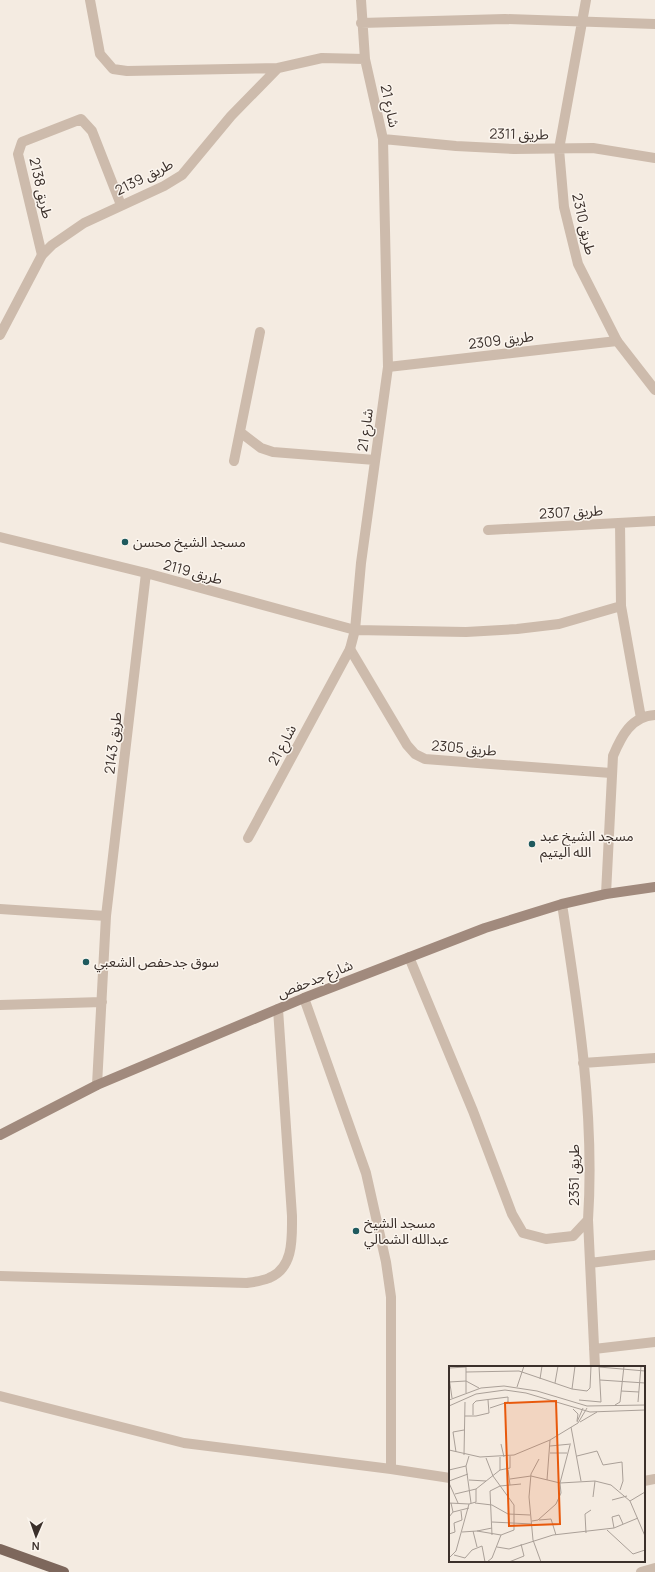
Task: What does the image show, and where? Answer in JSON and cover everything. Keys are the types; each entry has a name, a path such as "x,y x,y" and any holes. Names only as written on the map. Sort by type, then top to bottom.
{"main road":[{"path":"0,1550 64,1572"}],"street":[{"path":"90,0 100,54 113,68 127,71 278,68 322,58 365,58"},
{"name":"شارع 21","path":"248,838 350,649 355,630 361,562 388,367 383,139 365,58 361,23 361,0"},
{"name":"طريق 2310","path":"586,0 584,21 559,149 564,207 578,264 617,341 655,390"},
{"path":"361,23 505,19 655,24"},
{"name":"طريق 2139","path":"0,335 42,255 52,245 84,223 164,186 182,175 231,116 278,68"},
{"name":"طريق 2138","path":"42,255 18,154 22,142 81,119 92,131 121,205"},
{"name":"طريق 2311","path":"383,139 456,146 559,149 593,148 655,158"},
{"path":"234,461 260,332"},
{"name":"طريق 2309","path":"388,367 617,341"},
{"path":"240,432 255,444 273,452 375,460"},
{"name":"طريق 2307","path":"488,530 655,521"},
{"path":"620,523 621,606 642,718"},
{"name":"طريق 2119","path":"0,537 146,573 355,630"},
{"name":"طريق 2143","path":"97,1085 106,916 146,573"},
{"path":"355,630 466,632 517,629 559,624 621,606"},
{"name":"طريق 2305","path":"350,649 408,744 415,754 425,759 611,773"},
{"path":"606,894 613,756 622,736 630,726 642,718 655,715"},
{"name":"شارع جدحفص","path":"0,1135 97,1085 408,956 485,928 562,904 606,894 655,887"},
{"name":"طريق 2351","path":"408,956 472,1111 512,1214 523,1233 546,1239 573,1236 588,1220 589,1161 576,996 562,904"},
{"path":"0,909 106,916"},
{"path":"304,998 366,1173 386,1262 391,1297 391,1469"},
{"path":"0,1005 102,1002"},
{"path":"0,1276 247,1284 270,1278 284,1266 292,1247 292,1216 278,1009"},
{"path":"582,1063 655,1058"},
{"path":"588,1220 595,1366"},
{"path":"590,1263 655,1255"},
{"path":"594,1349 655,1342"},
{"path":"0,1396 184,1443 391,1469 449,1478"},
{"path":"645,1481 655,1479"},
{"path":"641,1572 655,1568"}],"place":[{"name":"مسجد الشيخ محسن","path":"125,542"},
{"name":"مسجد الشيخ عبد الله اليتيم","path":"532,844"},
{"name":"سوق جدحفص الشعبي","path":"86,962"},
{"name":"مسجد الشيخ عبدالله الشمالي","path":"356,1231"}]}
